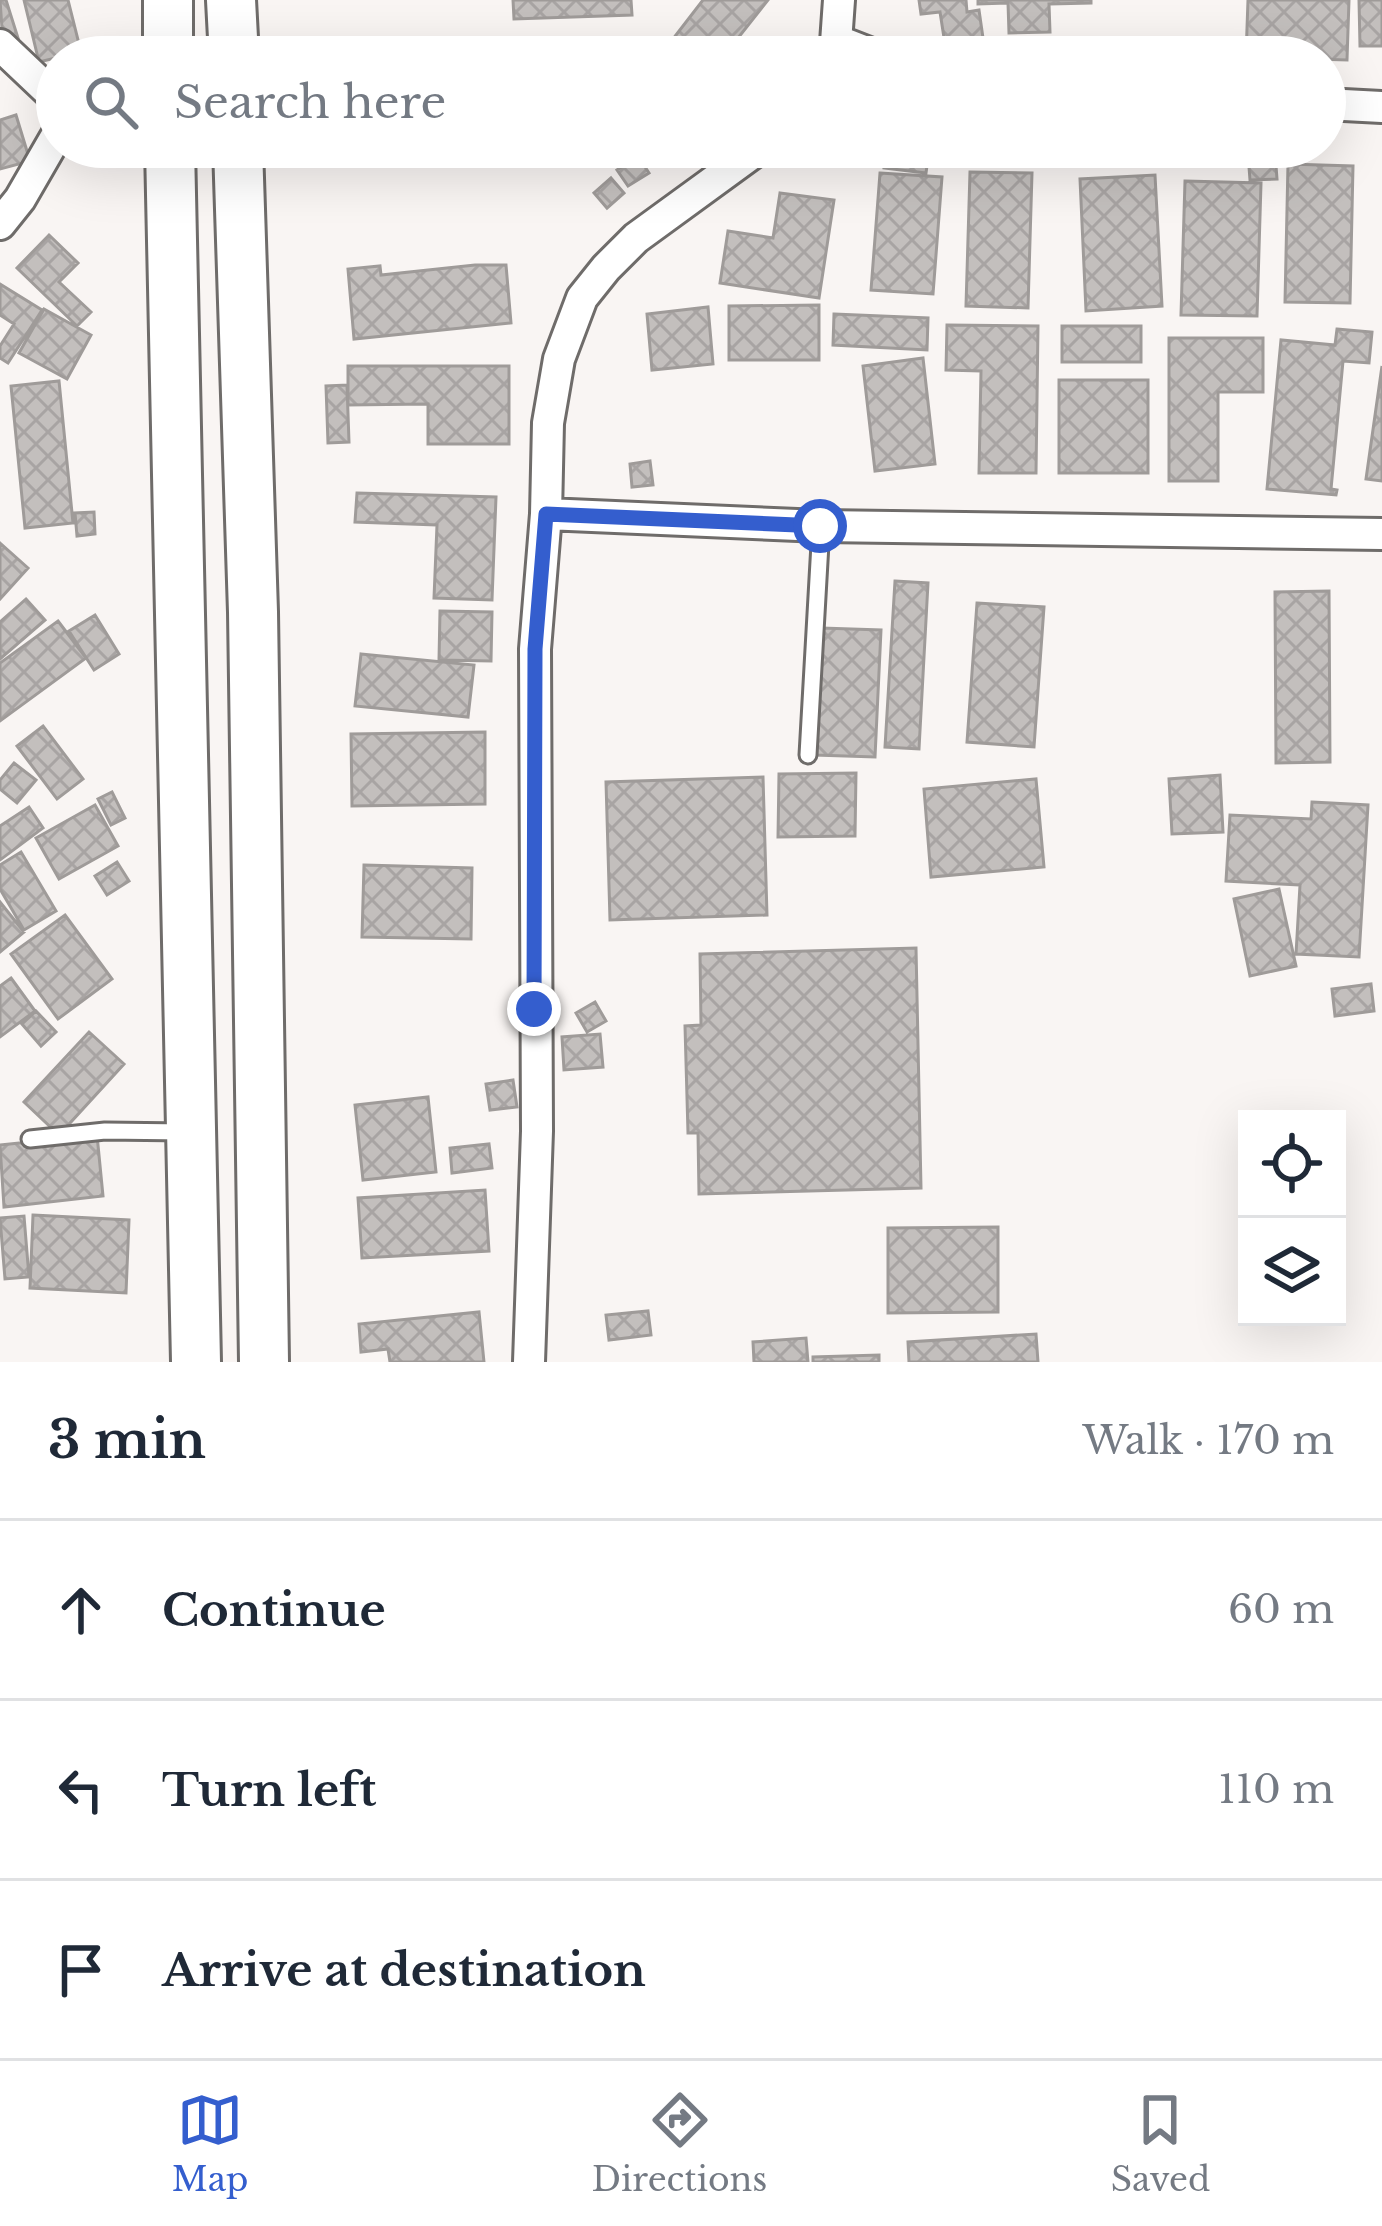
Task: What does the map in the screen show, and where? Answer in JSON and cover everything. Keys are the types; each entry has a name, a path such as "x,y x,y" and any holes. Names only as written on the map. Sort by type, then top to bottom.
{"main road":[{"path":"168,0 168,36"},
{"path":"231,0 233,36"},
{"path":"170,168 196,1362"},
{"path":"239,168 253,612 264,1362"}],"street":[{"path":"838,36 839,0"},
{"path":"0,45 36,79"},
{"path":"1346,105 1382,107"},
{"path":"0,224 10,193 36,160"},
{"path":"529,1362 537,1131 535,649 548,424 559,359 582,298 636,238 732,168"},
{"path":"546,514 820,526 1382,533"}],"lane":[{"path":"808,755 820,526"},
{"path":"29,1139 105,1131 188,1132"}],"building":[{"path":"0,0 6,0 18,38 3,43"},
{"path":"24,0 68,0 77,36 36,36 36,50"},
{"path":"513,0 631,0 632,15 514,19"},
{"path":"703,0 768,0 740,36 675,36"},
{"path":"919,0 966,0 967,12 979,10 983,36 944,36 940,12 921,14"},
{"path":"978,0 1091,3 1049,4 1050,32 1009,33 1008,3 978,4"},
{"path":"1248,0 1349,0 1347,60 1346,36 1247,36"},
{"path":"1359,0 1382,0 1382,46 1360,46"},
{"path":"16,115 30,161 0,169 0,120"},
{"path":"1353,166 1350,303 1285,302 1288,168"},
{"path":"646,168 649,173 628,186 617,170"},
{"path":"884,168 927,168 926,173"},
{"path":"1249,168 1276,168 1277,179 1250,180"},
{"path":"970,172 1032,173 1028,308 966,306"},
{"path":"880,173 942,177 933,294 871,290"},
{"path":"1155,175 1162,306 1086,311 1080,179"},
{"path":"611,178 624,193 607,208 594,193"},
{"path":"1185,181 1261,183 1257,316 1181,315"},
{"path":"780,193 834,200 819,298 720,283 728,231 773,238"},
{"path":"49,235 78,263 59,282 91,312 77,326 17,268"},
{"path":"506,265 511,323 354,339 348,269 380,266 381,275"},
{"path":"0,284 42,310 8,363 0,358 0,346 14,324 0,315"},
{"path":"819,305 819,360 729,360 729,306"},
{"path":"708,307 713,364 652,370 647,314"},
{"path":"44,309 91,335 67,379 19,353"},
{"path":"834,314 928,318 927,350 833,345"},
{"path":"947,325 1038,326 1036,473 979,473 981,371 946,370"},
{"path":"1062,326 1141,326 1141,362 1062,362"},
{"path":"1337,329 1372,332 1369,363 1343,361 1331,489 1337,490 1336,495 1267,489 1281,340 1335,345"},
{"path":"1169,338 1263,338 1263,392 1218,392 1218,481 1169,481"},
{"path":"923,358 935,464 875,471 863,366"},
{"path":"348,366 509,366 509,444 428,444 428,404 348,405"},
{"path":"1382,366 1382,481 1366,479"},
{"path":"1059,380 1148,380 1148,473 1059,473"},
{"path":"59,381 73,523 25,528 11,386"},
{"path":"347,385 349,442 328,443 326,386"},
{"path":"650,461 653,485 632,487 630,464"},
{"path":"357,493 496,497 492,600 434,598 437,525 355,522"},
{"path":"94,512 95,534 77,536 75,513"},
{"path":"0,543 28,568 0,599"},
{"path":"895,581 928,583 919,749 885,747"},
{"path":"1329,591 1330,762 1276,763 1275,592"},
{"path":"26,599 45,620 0,659 0,622"},
{"path":"977,603 1044,607 1034,747 967,742"},
{"path":"440,611 492,612 491,661 439,660"},
{"path":"95,615 119,654 94,670 69,631"},
{"path":"58,621 86,658 0,721 0,663"},
{"path":"821,628 881,630 875,757 815,755"},
{"path":"361,654 474,665 468,717 355,706"},
{"path":"43,726 83,779 57,799 17,746"},
{"path":"485,732 485,804 352,806 351,734"},
{"path":"14,763 36,780 17,803 0,789 0,780"},
{"path":"856,773 855,836 778,837 779,774"},
{"path":"1220,775 1223,832 1172,834 1169,779"},
{"path":"763,777 767,915 610,920 606,782"},
{"path":"1036,779 1044,867 931,877 924,789"},
{"path":"112,792 125,818 111,825 98,799"},
{"path":"1312,802 1368,805 1359,957 1296,954 1300,885 1226,881 1230,815 1311,819"},
{"path":"95,805 118,846 59,879 36,838"},
{"path":"29,807 43,828 0,860 0,826"},
{"path":"21,852 56,911 24,930 0,889 0,865"},
{"path":"117,862 129,881 107,895 95,876"},
{"path":"364,865 472,868 471,939 362,937"},
{"path":"1279,889 1296,966 1250,976 1234,899"},
{"path":"0,902 24,932 0,952"},
{"path":"65,915 112,979 58,1019 11,954"},
{"path":"916,948 921,1188 699,1194 698,1133 688,1133 685,1026 701,1025 700,954"},
{"path":"11,978 35,1011 0,1037 0,986"},
{"path":"1371,984 1374,1011 1335,1016 1332,989"},
{"path":"595,1002 606,1021 587,1032 576,1013"},
{"path":"36,1011 56,1032 41,1046 22,1024"},
{"path":"89,1032 124,1064 59,1135 24,1102"},
{"path":"600,1034 603,1067 564,1070 562,1037"},
{"path":"513,1080 517,1107 490,1110 486,1084"},
{"path":"428,1097 436,1172 363,1180 355,1105"},
{"path":"97,1135 103,1196 4,1207 0,1145"},
{"path":"489,1144 492,1168 452,1173 450,1148"},
{"path":"485,1190 489,1251 362,1258 358,1198"},
{"path":"33,1215 129,1220 126,1293 30,1288"},
{"path":"24,1216 29,1277 5,1279 0,1218"},
{"path":"998,1227 998,1312 888,1313 888,1228"},
{"path":"648,1311 651,1335 609,1340 606,1315"},
{"path":"479,1312 484,1362 390,1362 388,1349 361,1352 359,1324"},
{"path":"1036,1334 1038,1362 909,1362 908,1342"},
{"path":"806,1338 808,1362 754,1362 753,1342"},
{"path":"879,1355 879,1362 813,1362 813,1357"}],"route":[{"path":"534,1009 535,649 546,514 820,526"}]}
